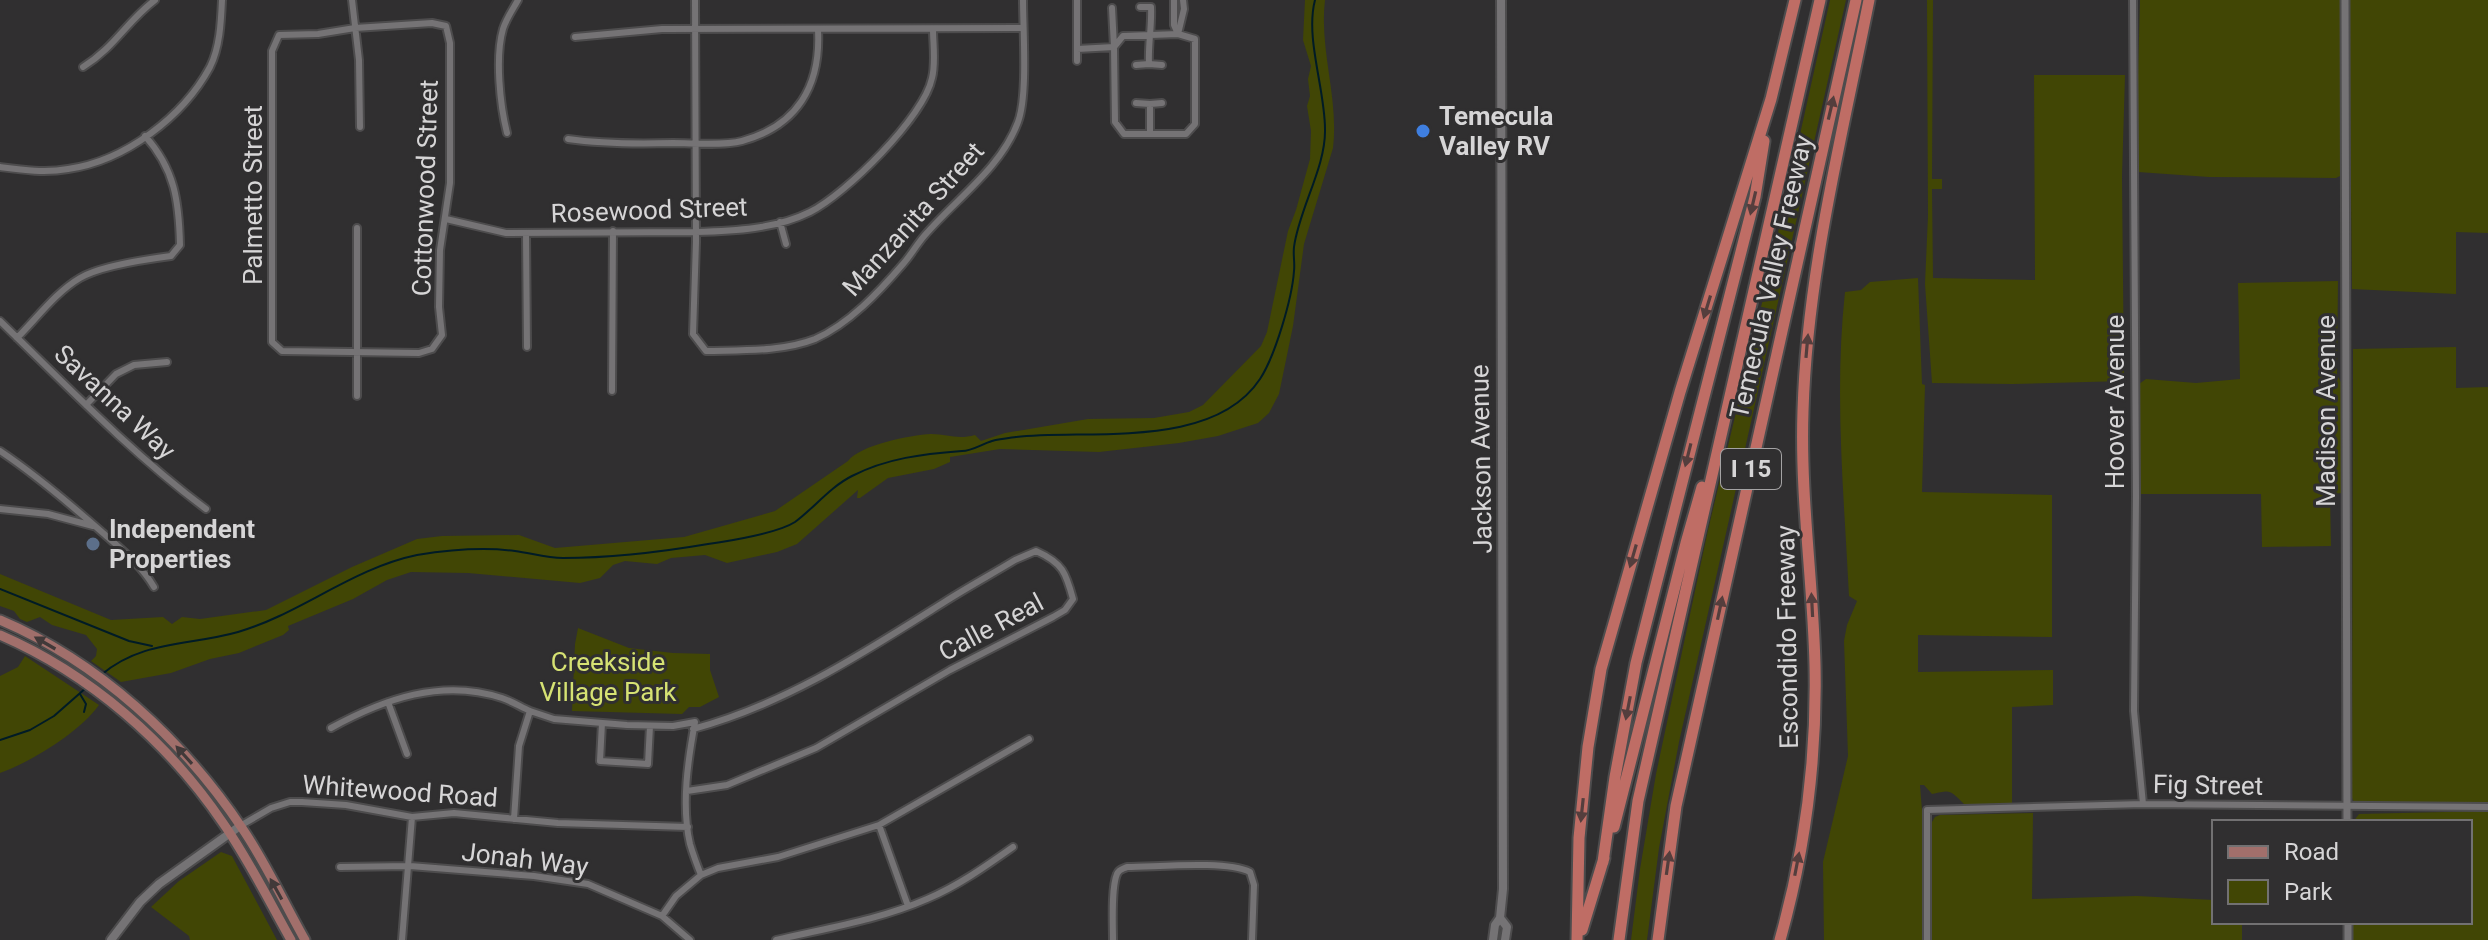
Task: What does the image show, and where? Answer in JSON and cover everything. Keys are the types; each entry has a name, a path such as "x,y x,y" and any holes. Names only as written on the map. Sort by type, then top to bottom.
{"highway":[{"path":"1578,940 1579,838 1588,747 1601,669 1680,392 1771,99 1795,0"},
{"name":"I 15","path":"1730,395 1820,0"},
{"name":"Temecula Valley Freeway","path":"1658,940 1676,806 1856,0"},
{"name":"Escondido Freeway","path":"1780,940 1807,811 1815,728 1815,664 1803,443 1808,337 1825,219 1869,0"},
{"path":"1603,862 1636,663 1755,197 1771,99"},
{"path":"1578,940 1619,807 1686,543 1730,395"},
{"name":"Temecula Valley Freeway","path":"1619,940 1638,801 1730,395"}],"main road":[{"name":"Jackson Avenue","path":"1493,940 1495,925 1500,918 1503,889 1501,0"},
{"path":"0,620 38,639 87,670 154,723 177,747 240,826 305,940"},
{"path":"0,635 77,676 130,718 167,755 205,797 230,833 291,940"},
{"name":"Whitewood Road","path":"111,940 140,902 159,884 240,826"},
{"name":"Jackson Avenue","path":"1500,918 1507,927 1505,940"}],"street":[{"path":"83,67 101,56 139,12 155,0"},
{"path":"0,167 34,171 68,169 101,162 145,136 189,98 211,65 220,34 222,0"},
{"path":"352,0 359,60 360,127"},
{"path":"507,133 500,105 501,46 503,28 518,0"},
{"path":"695,0 696,232"},
{"name":"Manzanita Street","path":"696,232 693,334 706,351 774,348 814,339 851,317 905,263 923,236 976,183 1002,151 1018,121 1023,82 1023,0"},
{"path":"1077,0 1077,61"},
{"path":"1174,0 1174,25 1178,34"},
{"path":"1178,34 1183,0"},
{"name":"Hoover Avenue","path":"2133,0 2134,711 2143,804"},
{"name":"Madison Avenue","path":"2345,0 2347,820"},
{"path":"1140,7 1151,7 1149,64"},
{"path":"1077,49 1114,47 1123,36 1178,34 1195,39 1195,124 1186,134 1124,134 1115,122 1114,47 1112,8"},
{"name":"Cottonwood Street","path":"355,28 432,23 446,26 450,43 450,183 440,250 442,335 432,349 419,353 357,351"},
{"name":"Palmetto Street","path":"355,28 318,34 279,35 272,51 272,342 282,351 357,351"},
{"path":"575,37 662,29 1023,28"},
{"name":"Rosewood Street","path":"446,219 506,233 696,232 726,231 780,222 810,212 838,192 903,131 922,105 933,77 933,29"},
{"path":"568,139 603,144 739,142 773,129 799,105 815,77 818,30"},
{"path":"1136,65 1162,65"},
{"path":"1136,103 1162,103"},
{"path":"1150,104 1150,134"},
{"path":"17,338 62,291 82,276 171,256 180,245 177,196 169,169 156,147 145,136"},
{"path":"780,222 786,244"},
{"path":"357,228 357,396"},
{"path":"612,391 613,231"},
{"path":"526,233 527,347"},
{"name":"Savanna Way","path":"0,321 133,449 206,509"},
{"path":"86,405 116,374 134,365 167,362"},
{"path":"0,451 97,527 144,569 154,587"},
{"path":"0,509 48,514 97,527"},
{"name":"Calle Real","path":"687,791 727,785 816,748 950,670 1053,617 1065,610 1073,599 1067,576 1052,558 1036,551 1015,560 780,699 742,715 694,725"},
{"path":"331,728 363,710 426,690 459,690 502,697 554,719 650,726 694,725 688,763 688,827 701,875"},
{"path":"388,702 407,754"},
{"path":"514,819 519,746 530,711"},
{"path":"602,723 600,761 648,764 650,726"},
{"path":"662,916 676,896 701,875 718,868 778,857 879,825 1029,739"},
{"name":"Whitewood Road","path":"240,826 271,808 290,802 346,805 412,817 454,813 642,827 688,827"},
{"name":"Fig Street","path":"1927,940 1927,810 2143,804 2488,807"},
{"path":"402,940 412,817"},
{"path":"879,825 908,906"},
{"path":"776,940 872,920 929,899 1013,847"},
{"name":"Jonah Way","path":"340,867 410,866 534,876 588,884 662,916 690,940"},
{"path":"1113,940 1117,874 1127,867 1240,868 1250,872 1254,885 1252,940"}],"green space":[{"path":"1305,0 1325,0 1333,148 1304,244 1293,326 1279,394 1269,413 1258,423 1218,436 1099,452 1000,449 950,457 950,462 934,469 888,478 860,498 857,498 858,490 797,544 777,552 727,563 705,555 671,558 657,564 625,561 613,565 600,578 580,583 468,573 411,572 288,626 289,630 283,635 239,653 210,659 171,673 121,682 91,661 97,649 86,635 52,625 40,617 27,622 14,611 0,606 0,574 111,620 163,617 172,624 182,617 200,619 266,610 417,539 519,535 555,548 684,537 775,511 854,455 899,439 931,434 975,435 981,441 1005,433 1088,419 1154,418 1189,412 1203,405 1261,346 1267,332 1288,231 1310,159 1311,131 1307,106 1311,66 1303,40"},
{"path":"1830,0 1846,0 1679,742 1659,848 1647,940 1631,940 1656,774 1708,530"},
{"path":"1927,0 1933,0 1932,179 1942,179 1942,189 1932,189 1933,278 2035,280 2034,75 2125,75 2122,176 2124,381 1932,383 1925,284 1928,216"},
{"path":"2140,0 2341,0 2342,175 2336,178 2209,177 2138,172"},
{"path":"2349,0 2488,0 2488,233 2456,232 2456,294 2352,289"},
{"path":"1918,278 1922,384 1925,385 1922,492 2052,495 2052,637 1918,635 1918,672 2053,670 2053,705 2012,707 2012,804 1964,804 1950,792 1932,794 1920,785 1924,836 1922,940 1824,940 1823,862 1848,756 1844,641 1857,601 1849,596 1841,444 1840,368 1845,292 1861,290 1870,282"},
{"path":"2338,281 2337,375 2342,384 2343,493 2330,494 2331,546 2262,547 2261,494 2139,494 2139,384 2146,379 2196,383 2240,379 2238,283"},
{"path":"2456,347 2456,388 2488,387 2488,802 2354,802 2353,349"},
{"name":"Creekside Village Park","path":"578,628 629,648 710,654 710,670 719,697 700,707 689,707 682,714 572,711"},
{"path":"25,656 99,705 54,745 0,773 0,676 18,667"},
{"path":"2488,811 2488,940 2353,940 2353,924 2472,924 2472,820 2354,820 2359,814"},
{"path":"2033,813 2032,899 2137,896 2212,900 2212,924 2242,924 2242,940 1931,940 1932,822 1940,815"},
{"path":"221,852 232,856 277,940 190,940 189,936 151,907 179,881"}],"waterway":[{"path":"101,675 133,655 261,624 371,570 417,555 491,549 557,558 599,557 728,541 787,526 844,481 892,461 966,451 1010,438 1148,432 1212,417 1239,402 1260,379 1277,342 1293,283 1297,233 1324,143 1324,114 1312,31 1315,0"},
{"path":"0,589 129,641 152,646"},
{"path":"0,740 30,730 54,716 87,687"},
{"path":"80,694 86,704 84,712"}],"place":[{"name":"Temecula Valley RV","path":"1423,131"},
{"name":"Independent Properties","path":"93,544"}]}
